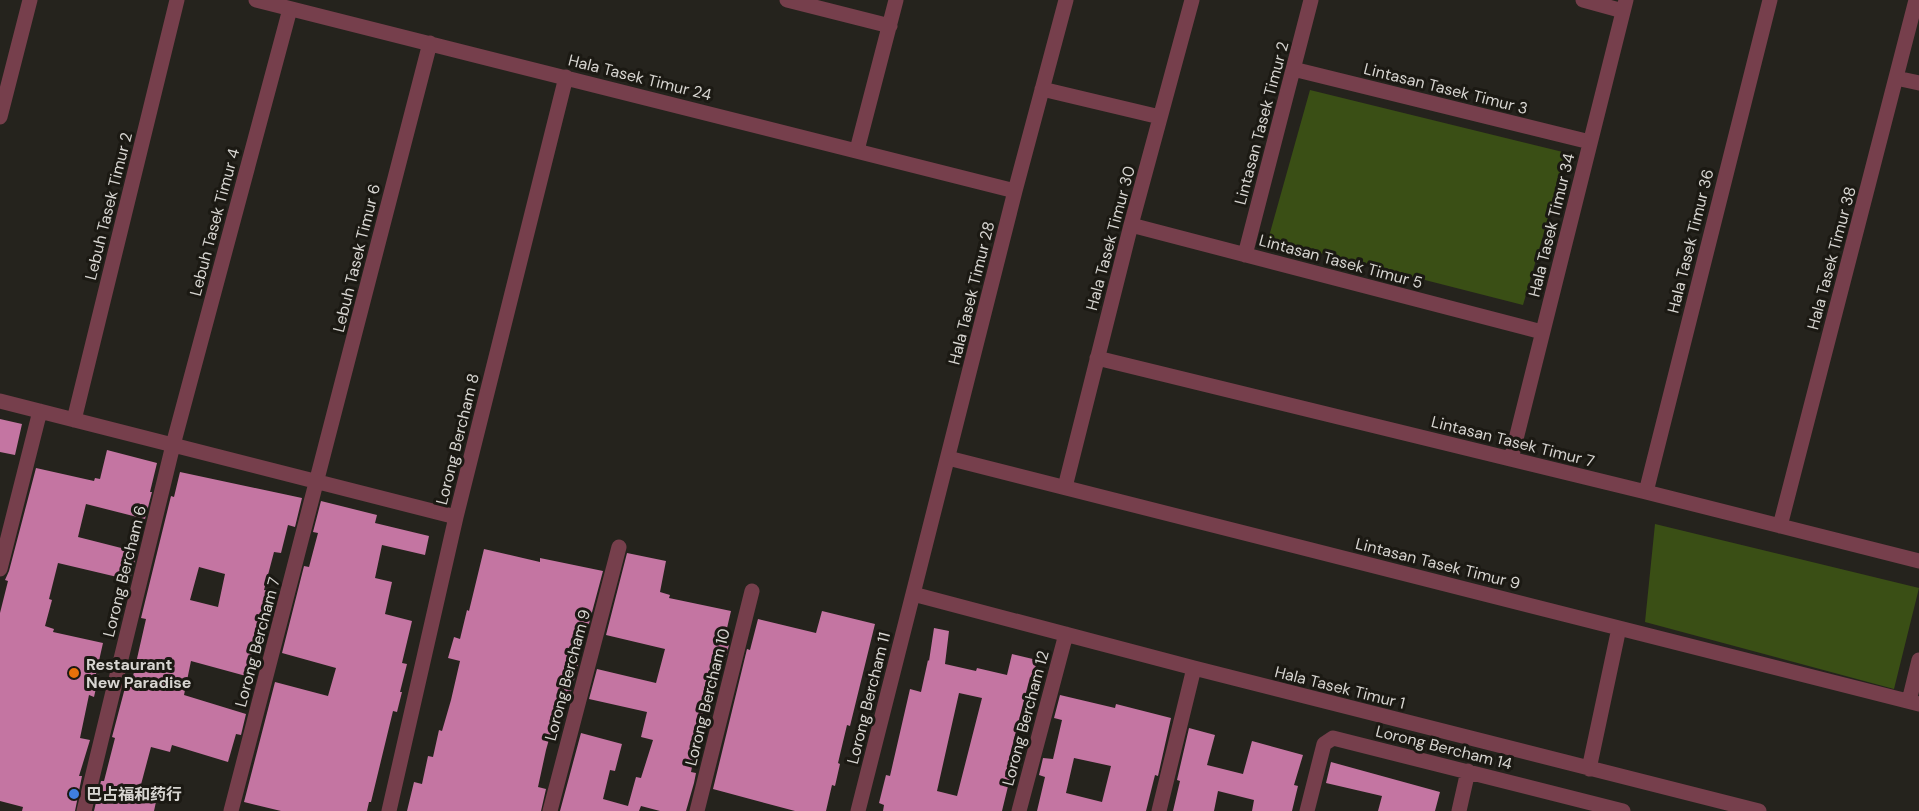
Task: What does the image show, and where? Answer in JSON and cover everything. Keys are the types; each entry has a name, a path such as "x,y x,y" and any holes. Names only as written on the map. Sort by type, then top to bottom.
{"street":[{"path":"0,117 30,0"},
{"name":"Lebuh Tasek Timur 2","path":"74,420 177,0"},
{"name":"Hala Tasek Timur 24","path":"256,0 1015,191"},
{"path":"787,0 890,26"},
{"path":"857,150 896,0"},
{"name":"Hala Tasek Timur 28","path":"913,594 1066,0"},
{"name":"Hala Tasek Timur 30","path":"1065,487 1131,225 1192,0"},
{"name":"Lintasan Tasek Timur 2","path":"1245,255 1311,0"},
{"path":"1583,0 1624,5"},
{"name":"Hala Tasek Timur 36","path":"1646,492 1770,0"},
{"name":"Hala Tasek Timur 38","path":"1780,526 1916,0"},
{"name":"Hala Tasek Timur 34","path":"1511,459 1624,5"},
{"name":"Lebuh Tasek Timur 4","path":"173,445 290,9"},
{"name":"Lebuh Tasek Timur 6","path":"317,482 430,43"},
{"name":"Lintasan Tasek Timur 3","path":"1293,69 1590,141"},
{"name":"Lorong Bercham 8","path":"389,811 456,517 566,77"},
{"path":"1896,78 1919,83"},
{"path":"1042,89 1160,117"},
{"name":"Lintasan Tasek Timur 5","path":"1131,225 1542,332"},
{"name":"Lintasan Tasek Timur 7","path":"1098,358 1919,561"},
{"path":"0,401 456,517"},
{"path":"0,569 40,411"},
{"name":"Lorong Bercham 6","path":"84,811 173,445"},
{"name":"Lintasan Tasek Timur 9","path":"948,458 1914,702"},
{"name":"Lorong Bercham 7","path":"231,811 317,482"},
{"name":"Lorong Bercham 9","path":"550,811 619,547"},
{"name":"Lorong Bercham 10","path":"697,811 752,591"},
{"name":"Hala Tasek Timur 1","path":"913,594 1194,668 1760,811"},
{"name":"Lorong Bercham 11","path":"858,811 913,594"},
{"path":"1588,768 1619,628"},
{"name":"Lorong Bercham 12","path":"1019,811 1066,634"},
{"path":"1914,702 1919,660"},
{"path":"1159,811 1194,668"},
{"name":"Lorong Bercham 14","path":"1307,811 1324,744 1333,738 1623,811"},
{"path":"1459,811 1468,771"}],"green space":[{"path":"1310,90 1567,153 1523,305 1268,240"},
{"path":"1655,524 1919,588 1894,689 1645,622"}],"building":[{"path":"0,419 22,424 15,455 0,452"},
{"path":"107,450 157,463 150,492 152,492 145,519 86,504 78,537 137,552 130,580 58,563 45,626 54,629 53,632 103,643 96,674 99,675 94,697 89,695 80,738 90,740 79,776 82,776 75,811 22,811 23,807 0,801 0,613 8,581 5,580 36,468 94,481 95,478 100,479"},
{"path":"180,472 302,498 295,527 288,525 281,553 274,552 264,590 277,593 263,647 254,645 246,676 191,661 184,695 246,714 241,735 236,734 228,762 172,745 170,752 151,747 139,792 157,797 154,811 94,811 115,738 112,737 126,684 131,685 146,619 141,618 171,496 174,497","holes":["199,567 225,574 218,607 190,600"]},
{"path":"321,501 377,515 375,523 429,536 425,555 382,545 375,578 392,582 385,614 412,621 402,663 407,664 400,692 402,692 397,712 393,711 367,811 281,811 244,802 275,682 328,696 336,668 282,653 304,566 309,567 318,533 313,532"},
{"path":"484,549 540,562 540,558 603,571 587,631 584,630 570,695 565,694 559,719 555,718 546,750 538,787 546,789 541,811 407,811 414,782 422,784 428,756 433,757 439,730 442,731 460,661 448,658 454,637 460,639"},
{"path":"627,553 666,561 660,592 670,595 669,598 731,611 724,641 729,645 724,663 713,660 702,699 706,700 691,772 696,773 694,783 686,811 660,811 641,806 639,811 560,811 581,733 622,744 615,771 610,770 603,799 628,806 636,777 641,778 653,740 641,737 647,712 589,699 597,669 656,683 665,649 606,635"},
{"path":"822,611 875,624 850,726 847,725 835,786 832,785 826,811 795,811 713,789 747,649 750,650 758,619 816,633"},
{"path":"934,628 949,631 945,664 1007,675 1012,654 1037,660 1033,678 1030,677 1005,777 1010,778 1002,811 883,811 884,805 879,803 886,775 890,776 910,689 921,692","holes":["959,693 982,698 957,796 937,791"]},
{"path":"1060,695 1115,708 1116,704 1171,718 1158,776 1155,775 1146,811 1037,811 1045,777 1039,775 1043,758 1053,759 1062,720 1054,718","holes":["1074,758 1111,766 1102,802 1066,793"]},
{"path":"1189,728 1215,735 1207,765 1243,774 1252,741 1303,755 1294,785 1298,786 1292,811 1252,811 1254,800 1218,791 1214,811 1173,811 1180,781 1177,780"},
{"path":"1331,762 1440,792 1435,811 1378,811 1382,796 1326,783"}],"place":[{"name":"Restaurant New Paradise","path":"74,673"},
{"name":"巴占福和药行","path":"74,794"}]}
